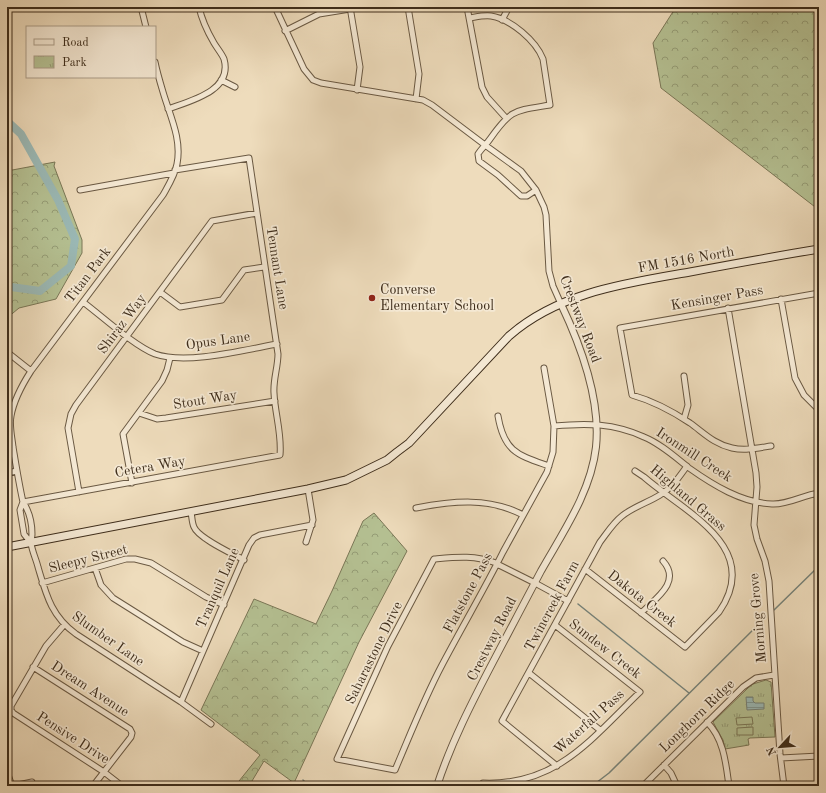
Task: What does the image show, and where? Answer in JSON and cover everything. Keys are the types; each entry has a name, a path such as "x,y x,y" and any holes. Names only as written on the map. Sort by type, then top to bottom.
{"main road":[{"name":"FM 1516 North","path":"7,547 308,489 346,480 387,460 409,443 509,336 530,320 560,304 586,294 638,281 819,249"}],"street":[{"path":"143,7 146,26"},
{"path":"168,109 202,96 213,90 221,80 224,71 224,59 204,24 199,7"},
{"name":"Crestway Road","path":"275,7 304,69 314,80 321,83 357,90 423,100 432,104 526,176 536,190 544,208 546,215 550,278 560,304 575,335 584,361 593,401 596,425 596,446 594,461 586,485 579,502 461,726 437,786"},
{"path":"408,7 419,74 416,99"},
{"path":"467,7 482,87 487,97 506,118"},
{"path":"502,20 509,7"},
{"path":"285,31 319,14 350,8 360,67 357,90"},
{"path":"469,18 488,15 502,20 528,38 541,54 543,59 550,104 521,110 511,114 506,118 478,154 479,161 498,175 521,196 526,196 536,190"},
{"name":"Titan Park","path":"31,543 32,533 28,510 23,502 9,417 19,390 31,371 163,195 175,172 178,164 178,141 162,91 156,66"},
{"path":"221,80 235,87"},
{"name":"Tennant Lane","path":"175,172 249,158 264,267 277,344 278,364 274,384 281,446 280,455"},
{"path":"80,190 175,172"},
{"name":"Shiraz Way","path":"79,492 68,428 71,414 76,405 212,221 257,213"},
{"path":"160,292 180,307 222,300 244,270 264,267"},
{"name":"Kensinger Pass","path":"684,419 652,402 632,395 620,328 819,293"},
{"path":"781,299 796,378 804,395 819,410"},
{"name":"Opus Lane","path":"83,302 127,336 152,352 170,358 193,358 277,344"},
{"name":"Morning Grove","path":"728,308 756,480 756,502 754,516 755,531 765,561 769,581 774,675 784,786"},
{"path":"7,352 31,371"},
{"path":"132,483 123,434 165,375 170,358"},
{"name":"Flatstone Pass","path":"337,759 395,770 442,665 498,564 549,466 554,446 554,426 544,368"},
{"path":"684,376 688,405 684,419 712,440 735,449 752,449 772,446"},
{"name":"Stout Way","path":"139,413 157,419 275,401"},
{"path":"498,416 503,437 513,450 524,457 549,466"},
{"name":"Ironmill Creek","path":"554,426 582,424 615,427 645,437 666,449 716,486 740,497 756,502 772,504 782,503 810,494 819,493"},
{"name":"Cetera Way","path":"23,502 280,455"},
{"name":"Twincreek Farm","path":"557,766 502,721 600,542 616,521 636,506 656,498 672,486 688,466"},
{"path":"7,473 17,471"},
{"name":"Highland Grass","path":"635,471 664,492 717,536 727,552 732,569 730,590 724,605 685,647"},
{"path":"306,542 312,525 312,513 308,489"},
{"path":"416,508 445,502 474,502 497,506 523,515"},
{"path":"191,512 194,528 198,533 244,560"},
{"name":"Tranquil Lane","path":"181,702 254,538 260,535 312,525"},
{"name":"Slumber Lane","path":"31,543 50,606 64,625 181,702 211,724"},
{"name":"Saharastone Drive","path":"337,759 388,646 434,559 470,556 487,559 498,564"},
{"name":"Sleepy Street","path":"42,583 126,559 135,558 151,563 206,597 224,605"},
{"path":"641,613 668,586 669,573 666,565 662,561"},
{"path":"498,564 568,601"},
{"path":"95,568 101,585 113,598 183,642 203,651"},
{"name":"Dakota Creek","path":"585,569 685,647"},
{"path":"33,667 51,639 64,625"},
{"name":"Sundew Creek","path":"555,625 640,692"},
{"name":"Pensive Drive","path":"33,667 10,710 104,772 122,786"},
{"name":"Dream Avenue","path":"33,667 130,730 132,733 131,737 104,772"},
{"path":"529,674 600,730"},
{"name":"Longhorn Ridge","path":"643,786 749,682 760,677 774,675"},
{"name":"Waterfall Pass","path":"483,783 509,782 527,779 557,766 582,748 640,692"},
{"path":"707,722 712,727 723,748 730,786"},
{"path":"781,758 819,756"},
{"path":"664,766 671,773 677,786"},
{"path":"7,772 13,786 32,782"},
{"path":"93,786 104,772"}],"green space":[{"path":"676,7 819,7 819,210 661,88 653,43"},
{"path":"55,162 54,166 82,240 82,253 56,299 19,308 7,318 7,171"},
{"path":"374,513 407,551 359,642 294,783 264,761 249,786 235,786 260,755 201,710 254,599 316,624 363,521"},
{"path":"766,680 771,682 775,737 750,738 748,739 749,745 725,749 723,740 713,722 753,684"},
{"path":"752,717 753,724 737,725 736,718"},
{"path":"753,727 753,735 737,735 737,728"}],"water":[{"path":"746,697 753,697 753,701 755,703 764,703 764,709 747,710"}],"waterway":[{"path":"7,121 21,134 58,200 75,239 71,266 40,291 11,287 7,285"},
{"path":"774,610 819,566"},
{"path":"578,604 689,693"},
{"path":"592,786 609,773 766,617"},
{"path":"303,780 309,786"}],"place":[{"name":"Converse Elementary School","path":"372,298"}]}
